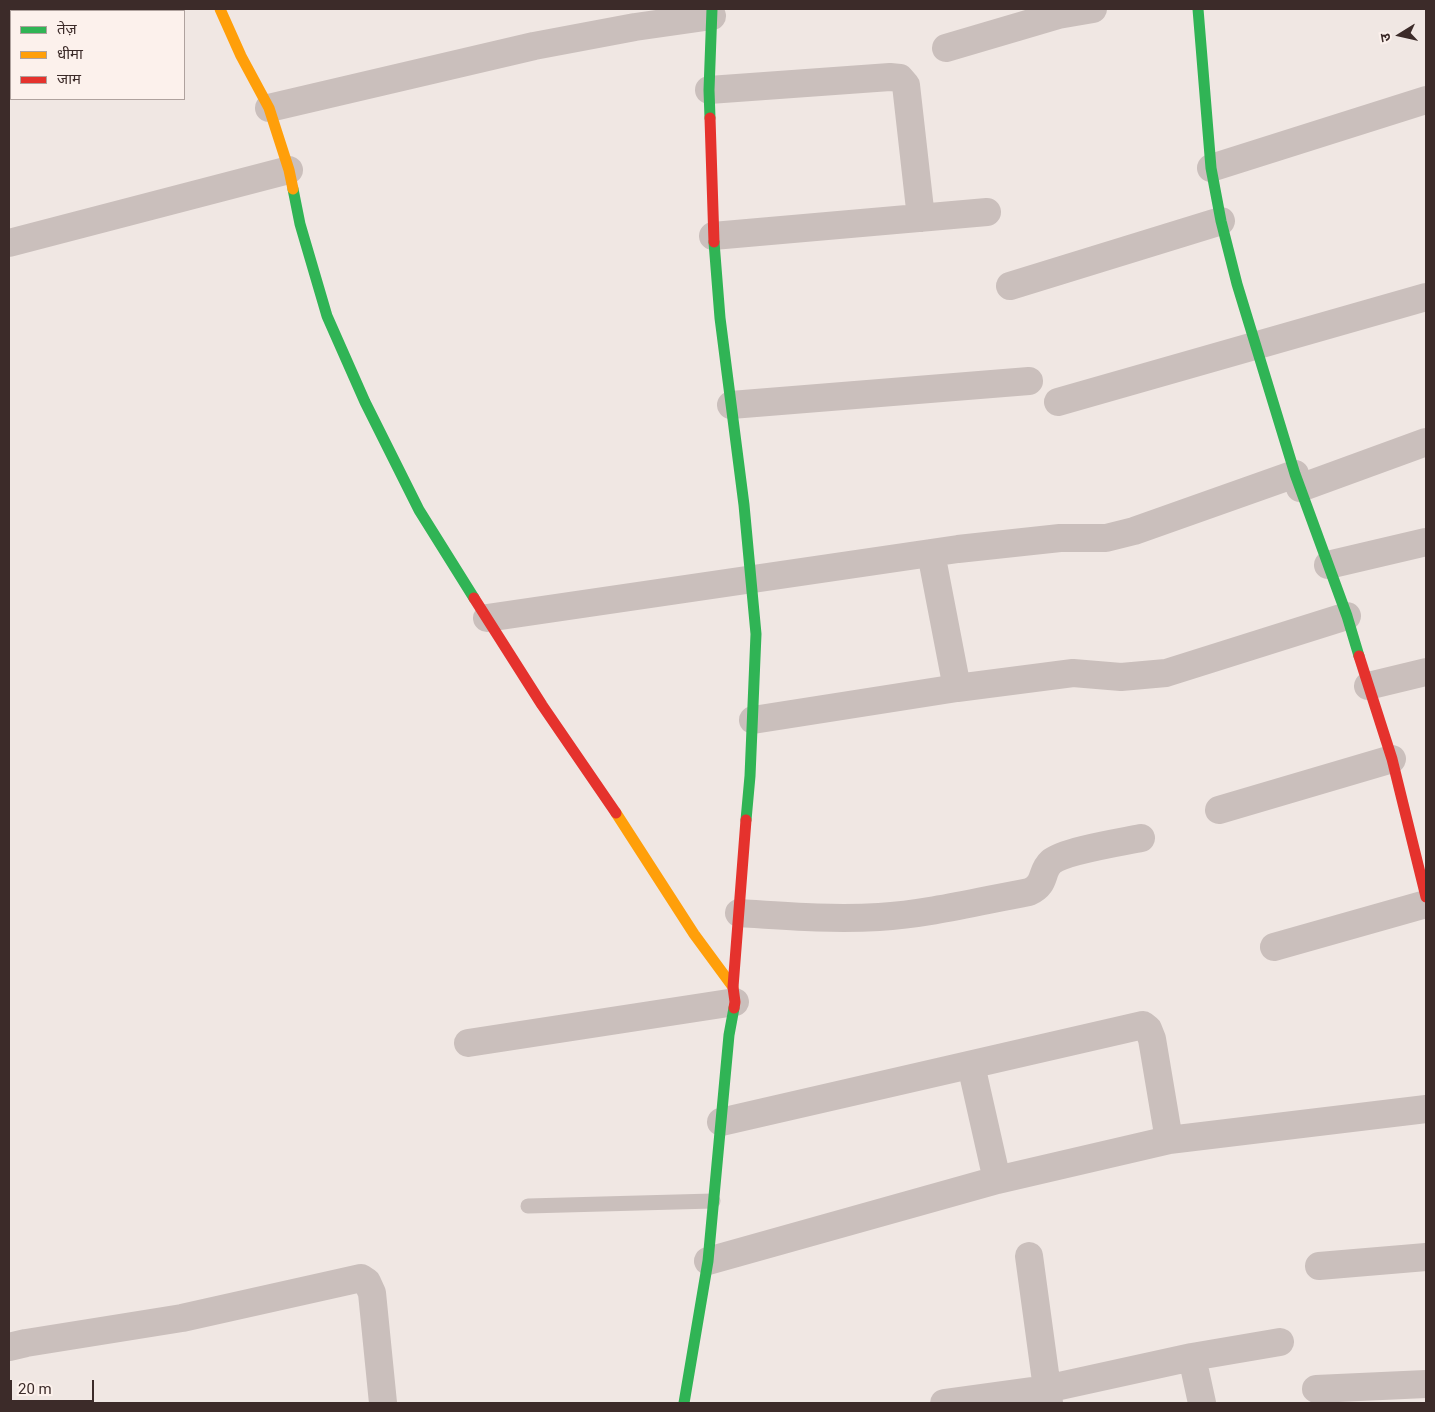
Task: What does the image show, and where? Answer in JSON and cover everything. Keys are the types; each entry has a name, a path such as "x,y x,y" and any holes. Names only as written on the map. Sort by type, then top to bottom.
{"street":[{"path":"220,9 241,56 269,108 289,170 300,224 326,316 365,402 419,510 542,705 620,820 734,995"},
{"path":"946,48 1058,15 1093,9"},
{"path":"1198,9 1211,168 1237,284 1297,481 1347,616 1392,759 1426,897"},
{"path":"269,108 534,46 712,13 709,90 713,236 720,318 752,579 756,634 753,720 734,995 708,1261 684,1403"},
{"path":"709,90 890,77 900,78 906,85 921,218"},
{"path":"1211,168 1426,100"},
{"path":"9,243 289,170"},
{"path":"713,236 987,212"},
{"path":"1010,286 1222,221"},
{"path":"1058,402 1426,297"},
{"path":"731,405 1029,381"},
{"path":"487,618 1028,540 1106,538 1426,442"},
{"path":"1328,565 1426,542"},
{"path":"931,553 957,688"},
{"path":"753,720 957,688 1073,673 1121,677 1166,673 1347,616"},
{"path":"1368,686 1426,672"},
{"path":"1219,810 1392,759"},
{"path":"739,913 837,918 881,917 929,911 1029,892 1041,885 1050,863 1057,858 1141,838"},
{"path":"1274,948 1426,904"},
{"path":"468,1043 734,995"},
{"path":"721,1122 1143,1025 1148,1028 1152,1040 1169,1140"},
{"path":"971,1066 997,1180"},
{"path":"708,1261 997,1180 1169,1140 1426,1109"},
{"path":"1029,1256 1048,1396"},
{"path":"1319,1266 1426,1257"},
{"path":"9,1348 26,1343 182,1318 361,1278 367,1282 372,1293 383,1403"},
{"path":"944,1403 1048,1396 1192,1357 1280,1342"},
{"path":"1192,1357 1202,1403"},
{"path":"1316,1389 1426,1384"}],"lane":[{"path":"528,1206 714,1201"}],"traffic: fast":[{"path":"710,118 709,90 712,9"},
{"path":"1198,9 1211,168 1221,221 1237,284 1295,474 1347,616 1359,656"},
{"path":"293,189 300,224 327,316 365,402 419,510 474,598"},
{"path":"714,242 720,318 744,505 756,634 750,776 746,820"},
{"path":"684,1403 708,1261 729,1035 734,1008"}],"traffic: slow":[{"path":"220,9 241,56 269,108 289,170 293,189"},
{"path":"616,813 694,934 733,987"}],"traffic: jam":[{"path":"710,118 714,242"},
{"path":"474,598 542,705 616,813"},
{"path":"1359,656 1392,759 1426,897"},
{"path":"734,1008 733,987 746,820"}]}
